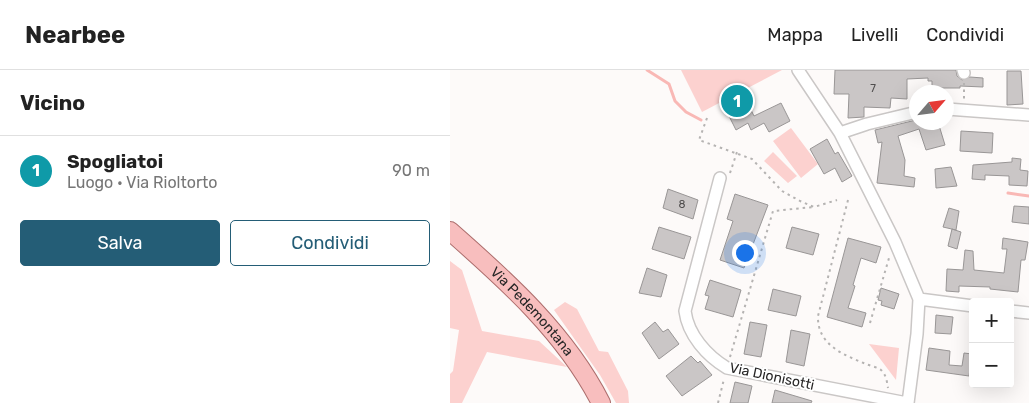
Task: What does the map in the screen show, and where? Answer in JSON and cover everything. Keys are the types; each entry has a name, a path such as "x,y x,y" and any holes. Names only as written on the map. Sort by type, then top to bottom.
{"main road":[{"name":"Via Pedemontana","path":"450,231 514,289 546,324 577,364 601,403"}],"street":[{"path":"798,70 840,133 895,242 919,299 918,334 908,403"},
{"path":"954,110 1029,115"},
{"path":"840,133 909,114"},
{"name":"Via Dionisotti","path":"720,178 685,311 687,324 711,357 727,368 908,403"},
{"path":"919,299 969,305"},
{"path":"1014,311 1029,313"}],"path":[{"path":"964,72 964,111"},
{"path":"707,118 699,140 737,152 760,165 782,191 814,207"},
{"path":"720,178 731,172 737,152"},
{"path":"718,403 773,211 814,207 837,200"},
{"path":"848,200 818,316 818,327 832,348 846,356 881,370 888,390"},
{"path":"870,323 892,245 895,242"}],"shaded area":[{"path":"681,70 782,70 702,112"},
{"path":"791,128 818,164 801,178 773,141"},
{"path":"773,152 797,176 788,183 764,161"},
{"path":"450,261 462,270 482,331 539,341 567,367 487,352 462,403 450,403 450,374 453,371 459,330 450,328"},
{"path":"565,302 577,309 599,351 608,352 628,391 629,403 616,403 600,375 554,310"},
{"path":"869,344 899,348 896,380"}],"building":[{"path":"835,70 956,70 957,76 962,80 970,77 983,78 983,87 960,86 960,88 954,88 954,85 932,85 932,81 928,81 928,78 907,79 907,99 891,98 890,108 864,107 864,117 848,118 849,94 834,94"},
{"path":"1007,71 1021,71 1023,104 1007,105"},
{"path":"743,94 754,116 781,103 790,121 769,132 764,123 751,130 748,123 736,130 723,104"},
{"path":"909,122 909,130 916,130 898,136 905,160 904,176 915,178 914,187 877,183 882,142 878,143 875,130"},
{"path":"919,130 940,130 945,145 926,150"},
{"path":"961,131 993,133 992,153 960,151"},
{"path":"827,139 835,154 838,152 852,176 842,182 835,168 824,174 810,149"},
{"path":"1012,158 1021,159 1020,170 1028,171 1027,186 1009,185 1009,176 985,175 985,180 972,179 973,165 1012,162"},
{"path":"951,167 957,186 936,188 935,169"},
{"path":"668,189 698,200 693,219 663,208"},
{"path":"735,194 768,205 744,268 720,260 733,221 727,219"},
{"path":"1014,206 1029,207 1029,224 1012,222"},
{"path":"949,208 959,211 956,230 943,227"},
{"path":"659,227 691,237 684,259 652,249"},
{"path":"792,227 819,234 813,255 786,248"},
{"path":"952,229 961,232 957,249 948,246"},
{"path":"848,238 881,247 876,263 861,258 853,285 855,286 848,308 866,313 862,327 827,317"},
{"path":"1003,238 1028,242 1025,260 1021,260 1018,292 990,289 990,287 959,286 959,292 946,291 947,269 963,270 965,250 973,251 974,270 1004,273 1007,249 1002,249"},
{"path":"647,268 667,275 661,297 639,293"},
{"path":"710,280 741,290 733,317 705,309 709,296 705,295"},
{"path":"881,288 899,294 894,309 881,305 882,301 878,300"},
{"path":"773,289 801,296 796,316 768,310"},
{"path":"936,315 953,317 951,334 935,333"},
{"path":"655,322 663,332 668,329 679,344 659,359 642,333"},
{"path":"750,322 767,325 761,357 744,354"},
{"path":"791,330 810,334 804,366 786,362"},
{"path":"929,348 950,351 949,365 962,366 964,353 969,354 969,376 926,370"},
{"path":"691,356 698,363 700,361 712,375 682,396 666,376"},
{"path":"735,382 752,386 748,403 730,403"},
{"path":"775,390 812,401 811,403 772,403"}],"waterway":[{"path":"647,70 669,84 675,101 686,112 701,120"},
{"path":"1008,193 1029,196"}],"place":[{"name":"Spogliatoi","path":"737,101"}]}
